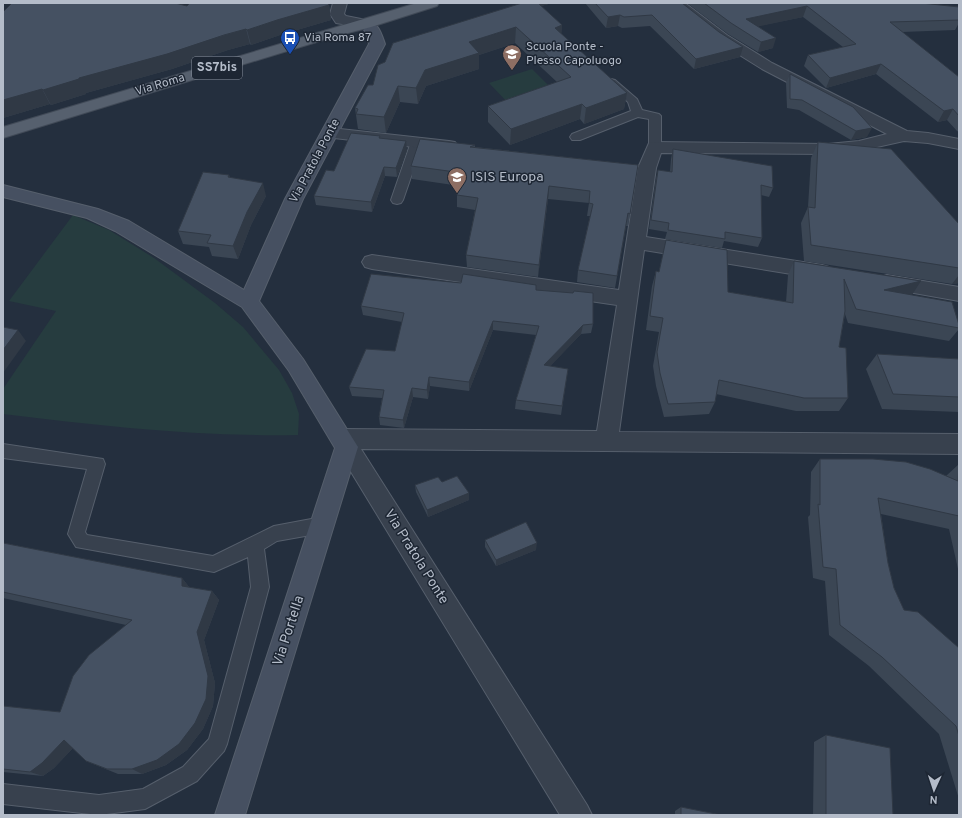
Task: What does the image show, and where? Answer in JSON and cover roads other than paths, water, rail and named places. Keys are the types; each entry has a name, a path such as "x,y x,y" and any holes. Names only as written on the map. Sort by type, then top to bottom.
{"main road":[{"name":"Via Roma","path":"3,133 432,3"},
{"name":"Via Pratola Ponte","path":"249,302 294,199 377,44 373,30 366,24"},
{"name":"Via Pratola Ponte","path":"3,192 92,212 122,226 249,302 296,365 344,443"},
{"name":"Via Portella","path":"230,815 322,525 344,443"}],"street":[{"path":"340,3 337,14 341,20 366,24"},
{"path":"676,3 722,38 767,66 904,136"},
{"path":"331,132 468,148"},
{"path":"607,440 636,242 640,167 655,147 828,149 859,146 904,136 928,138 959,144"},
{"path":"636,242 841,275"},
{"path":"374,258 628,300"},
{"path":"872,280 959,294"},
{"path":"344,443 607,440 959,444"},
{"name":"Via Pratola Ponte","path":"344,443 577,815"}],"lane":[{"path":"604,75 633,101 637,113"},
{"path":"576,137 637,113 655,116 655,147"},
{"path":"397,200 417,142"},
{"path":"3,451 97,464 76,534 82,542 214,564 255,545 274,534 322,525"},
{"path":"3,794 99,805 145,799 190,774 217,744 260,587 255,545"}],"place":[{"name":"Via Roma 87","path":"290,55"},
{"name":"Scuola Ponte - Plesso Capoluogo","path":"512,71"},
{"name":"ISIS Europa","path":"457,194"}]}
